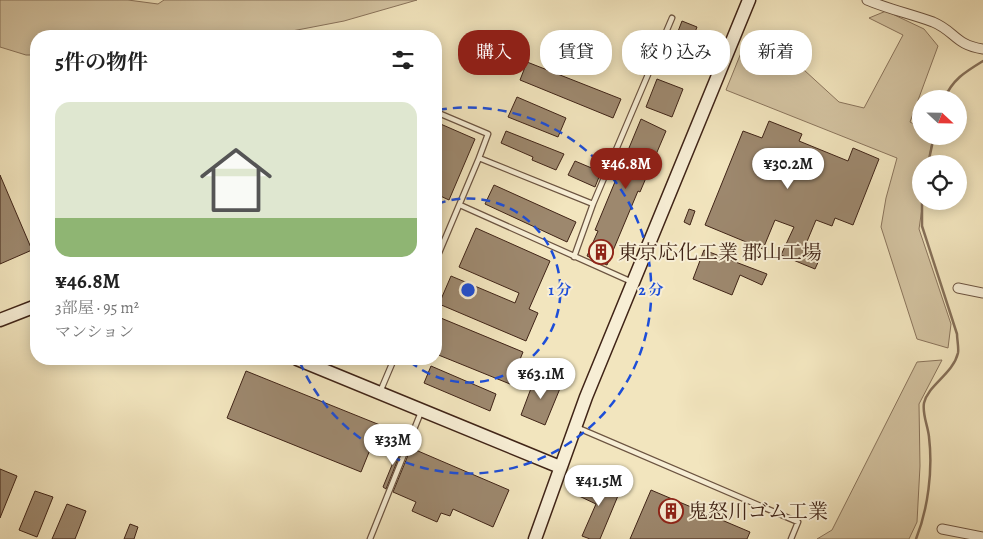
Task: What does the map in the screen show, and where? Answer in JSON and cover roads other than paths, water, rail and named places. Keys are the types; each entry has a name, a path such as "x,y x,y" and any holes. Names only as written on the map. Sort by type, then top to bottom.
{"street":[{"path":"535,539 575,426 750,0"},
{"path":"867,0 882,7 932,22 945,28 956,40 969,47 983,49"},
{"path":"958,288 983,293"},
{"path":"0,320 30,308"},
{"path":"312,365 560,467"},
{"path":"942,529 983,537"}],"lane":[{"path":"574,257 593,204 672,18"},
{"path":"442,115 488,134 442,246"},
{"path":"479,158 593,204"},
{"path":"460,205 633,283"},
{"path":"380,393 392,365"},
{"path":"370,539 422,410"},
{"path":"575,426 798,522 791,539"}],"waterway":[{"path":"949,90 960,77 983,61"},
{"path":"930,155 932,145"},
{"path":"916,539 924,515 930,476 930,450 924,403 930,391 951,367 958,351 957,334 922,226 922,210"}],"place":[{"name":"東京応化工業 郡山工場","path":"601,252"},
{"name":"鬼怒川ゴム工業","path":"671,511"}]}
